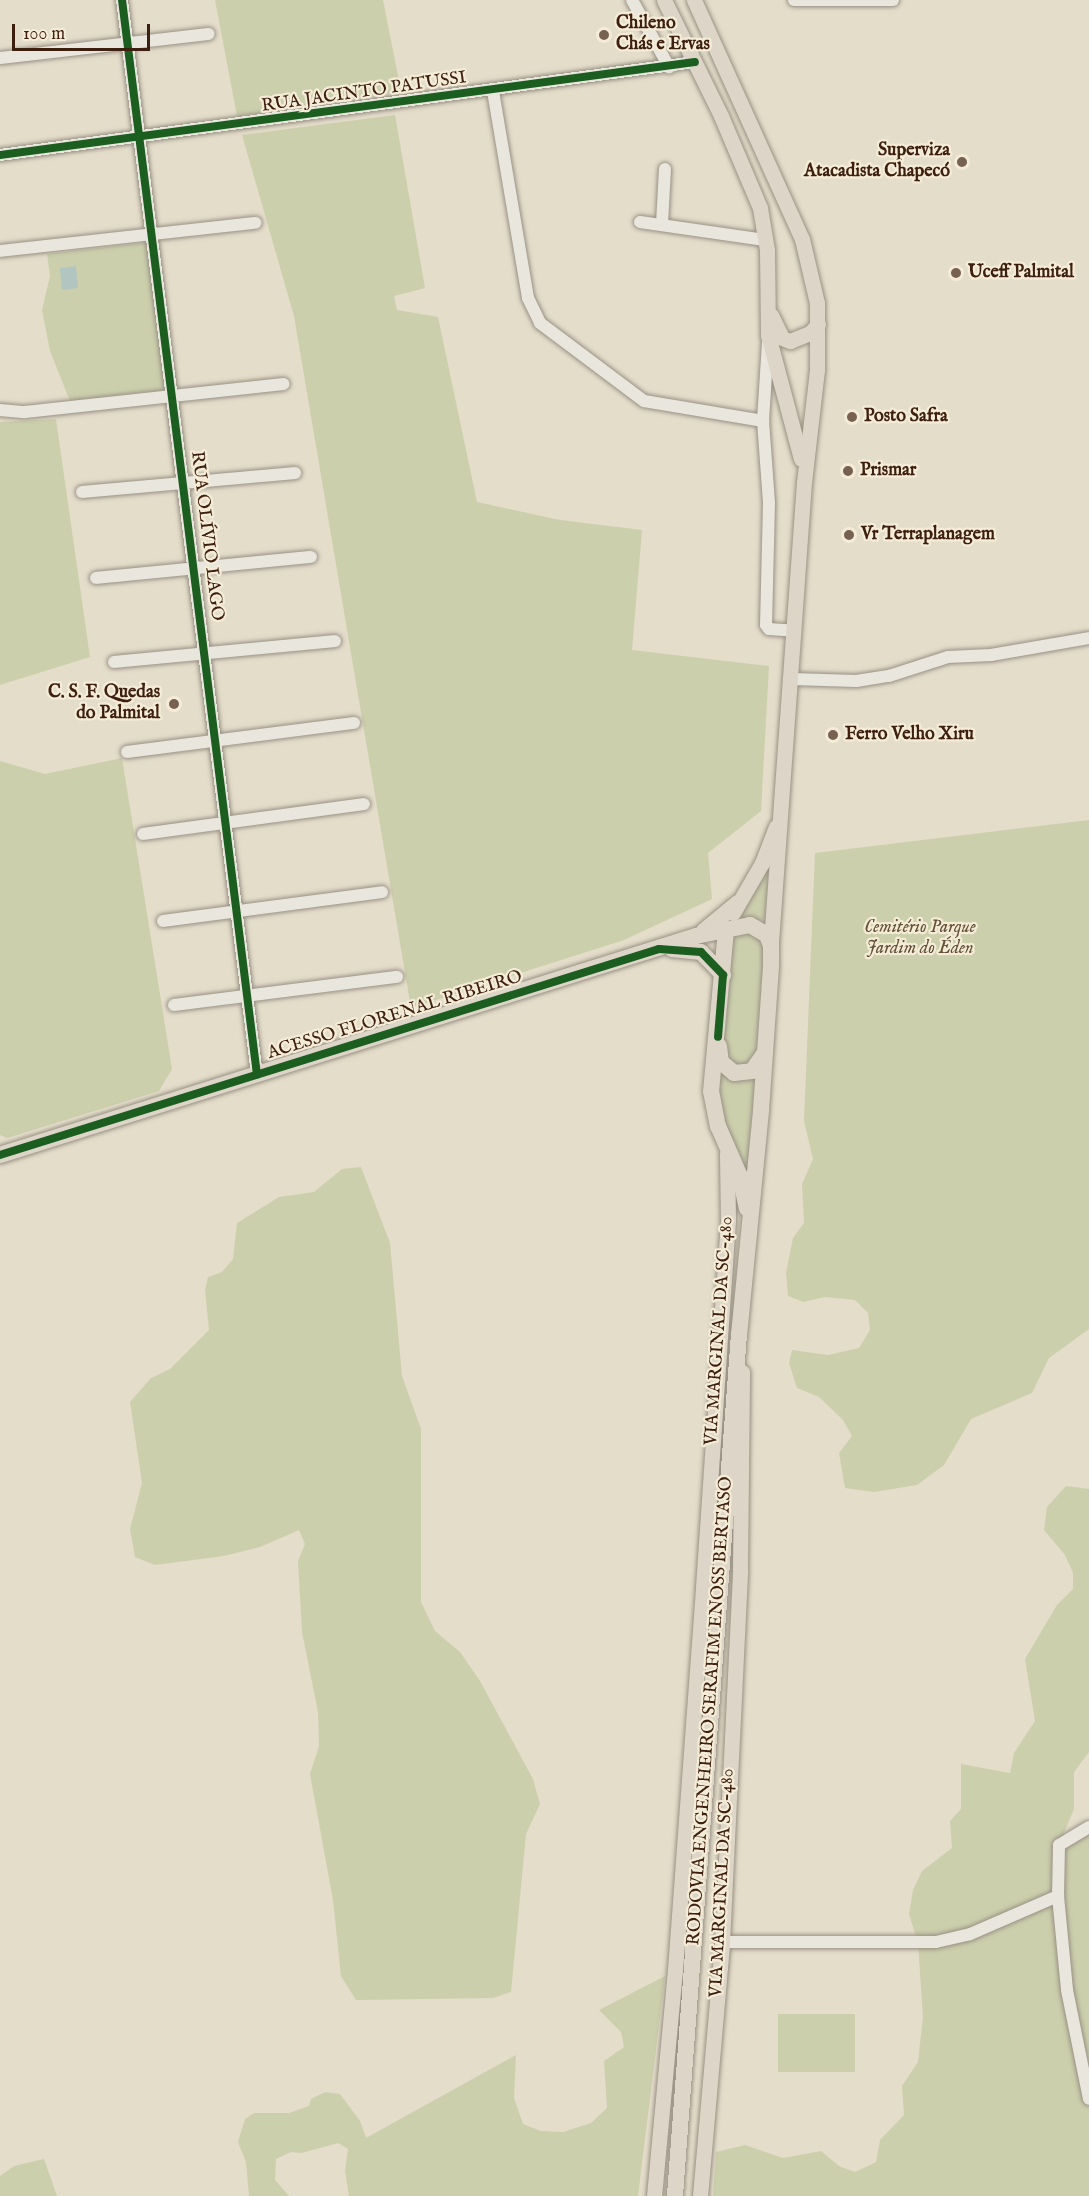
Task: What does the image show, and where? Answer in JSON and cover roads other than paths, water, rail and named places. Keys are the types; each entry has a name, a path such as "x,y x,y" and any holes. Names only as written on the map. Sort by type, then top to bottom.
{"highway":[{"path":"696,936 738,903"},
{"name":"ACESSO FLORENAL RIBEIRO","path":"0,1155 696,936 756,926 771,946"},
{"name":"RODOVIA ENGENHEIRO SERAFIM ENOSS BERTASO","path":"726,930 718,1037 711,1091 726,1148 745,1192 751,1226"},
{"name":"RODOVIA ENGENHEIRO SERAFIM ENOSS BERTASO","path":"675,2196 739,1334 751,1226 771,946"},
{"name":"ACESSO FLORENAL RIBEIRO","path":"659,949 701,952 723,975"},
{"path":"718,1037 721,1062 734,1073 752,1071 764,1053"}],"main road":[{"name":"RODOVIA ENGENHEIRO SERAFIM ENOSS BERTASO","path":"663,0 745,169 760,208 765,240 769,309 768,335 797,432 804,482"},
{"name":"RODOVIA ENGENHEIRO SERAFIM ENOSS BERTASO","path":"694,0 797,226 807,255 818,324 817,370 804,482 783,807 771,946"},
{"path":"769,309 782,338 790,341 810,333 818,324"},
{"name":"RODOVIA ENGENHEIRO SERAFIM ENOSS BERTASO","path":"726,930 738,903 762,863 783,807"},
{"name":"VIA MARGINAL DA SC-480","path":"654,2196 675,1970 728,1220 726,1148"},
{"name":"VIA MARGINAL DA SC-480","path":"700,2196 722,1942 740,1569 743,1394 739,1334"}],"street":[{"name":"RUA OLÍVIO LAGO","path":"122,0 257,1075"},
{"path":"632,0 669,68"},
{"path":"794,0 893,0"},
{"path":"0,58 128,41 209,34"},
{"name":"RUA JACINTO PATUSSI","path":"0,156 669,68 695,62"},
{"path":"493,91 528,298 540,323 644,401 764,421"},
{"path":"662,224 665,170"},
{"path":"640,222 765,240"},
{"path":"0,251 255,223"},
{"path":"768,335 764,421 769,503 766,625 769,629 795,631"},
{"path":"0,410 25,412 173,394 283,384"},
{"path":"82,492 295,473"},
{"path":"96,578 311,557"},
{"path":"792,679 878,678 948,657 1089,639"},
{"path":"114,662 335,641"},
{"path":"127,752 354,723"},
{"path":"143,834 364,804"},
{"path":"163,921 382,892"},
{"path":"174,1005 397,976"},
{"path":"1089,1827 1059,1845 1058,1896 1067,1990 1089,2099"},
{"path":"722,1942 936,1942 970,1934 1058,1896"}],"place":[{"name":"Chileno Chás e Ervas","path":"604,35"},
{"name":"Superviza Atacadista Chapecó","path":"962,162"},
{"name":"Uceff Palmital","path":"956,273"},
{"name":"Posto Safra","path":"852,417"},
{"name":"Prismar","path":"848,471"},
{"name":"Vr Terraplanagem","path":"849,535"},
{"name":"C. S. F. Quedas do Palmital","path":"174,704"},
{"name":"Ferro Velho Xiru","path":"833,735"}],"park label":[{"name":"Cemitério Parque Jardim do Éden","path":"920,939"}]}
